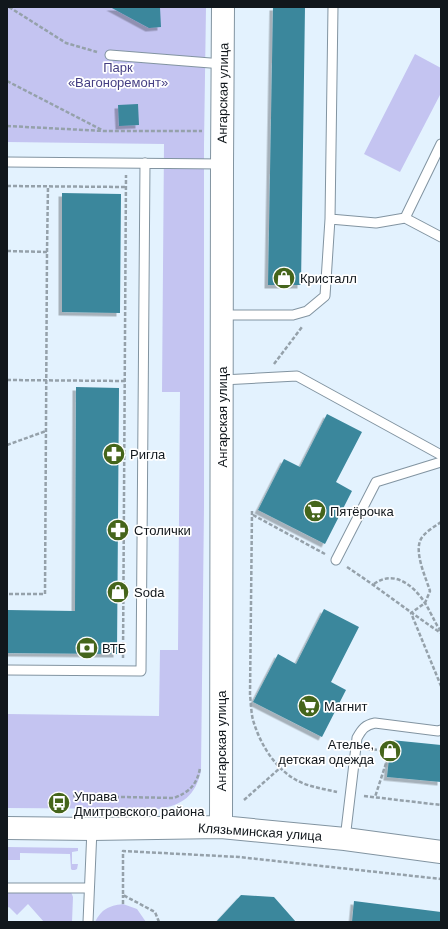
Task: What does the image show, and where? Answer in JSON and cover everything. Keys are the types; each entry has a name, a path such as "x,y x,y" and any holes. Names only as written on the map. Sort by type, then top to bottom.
{"street":[{"name":"Ангарская улица","path":"221,827 223,7"},
{"name":"Клязьминская улица","path":"7,828 92,829 221,827 345,839 441,852"}],"lane":[{"path":"222,315 293,315 307,311 325,296 330,219 333,7"},
{"path":"110,55 223,64"},
{"path":"405,218 441,144"},
{"path":"7,162 222,164"},
{"path":"7,670 141,671 145,163"},
{"path":"330,219 376,223 405,218 441,237"},
{"path":"222,380 297,376 441,456"},
{"path":"336,560 376,482 441,462"},
{"path":"345,839 357,738 361,730 367,724 376,723 438,731 441,730"},
{"path":"88,922 92,829"},
{"path":"7,888 89,888"}],"path":[{"path":"10,7 66,43 110,55"},
{"path":"7,81 104,131"},
{"path":"7,126 104,131 204,132"},
{"path":"123,659 127,163"},
{"path":"7,186 126,187"},
{"path":"7,594 45,594 48,186"},
{"path":"7,251 47,252"},
{"path":"265,378 306,321"},
{"path":"7,380 125,382"},
{"path":"7,445 46,431"},
{"path":"252,511 250,695 253,719 270,756 280,768 298,781 318,788 350,794 441,805"},
{"path":"252,515 336,560 374,584 411,613 441,632"},
{"path":"411,613 425,603 430,591 420,562 420,541 427,532 441,522"},
{"path":"374,584 380,580 390,578 399,579 408,583 425,603 436,626 441,632"},
{"path":"411,613 441,686"},
{"path":"356,748 390,751 375,797"},
{"path":"73,796 174,798 184,794 195,784 200,769 200,761"},
{"path":"244,800 280,768"},
{"path":"122,904 123,851 239,857 441,879"},
{"path":"123,895 155,912 159,922"}],"green space":[{"name":"Парк «Вагоноремонт»","path":"7,7 206,7 204,144 204,507 201,771 195,787 187,798 174,805 158,809 7,808 7,714 159,716 160,650 178,650 180,392 162,392 164,144 7,142"},
{"path":"415,54 441,68 441,93 400,172 364,154"},
{"path":"7,847 78,848 78,851 72,852 72,864 78,864 77,869 71,869 70,854 20,853 20,860 7,860"},
{"path":"7,890 71,892 73,897 72,922 44,922 28,904 17,915 9,907 7,908"},
{"path":"123,904 137,909 146,922 95,922 100,914 106,909"}],"building":[{"path":"110,7 160,7 161,27 149,28"},
{"path":"273,7 305,7 301,285 268,285"},
{"path":"138,104 139,125 119,126 118,105"},
{"path":"62,193 121,194 120,313 62,312"},
{"path":"76,387 119,388 117,654 7,653 7,610 75,611"},
{"path":"327,414 362,432 336,482 352,491 325,544 258,510 284,459 300,467"},
{"path":"324,609 359,627 331,682 346,690 322,737 253,702 278,654 296,664"},
{"path":"391,740 441,745 441,782 387,777"},
{"path":"241,895 274,897 296,922 216,922"},
{"path":"354,901 441,912 441,922 352,922"}],"place":[{"name":"Кристалл","path":"284,278"},
{"name":"Ригла","path":"114,454"},
{"name":"Пятёрочка","path":"315,511"},
{"name":"Столички","path":"118,530"},
{"name":"Soda","path":"118,592"},
{"name":"ВТБ","path":"87,648"},
{"name":"Магнит","path":"309,706"},
{"name":"Ателье, детская одежда","path":"390,751"},
{"name":"Управа Дмитровского района","path":"59,803"}]}
